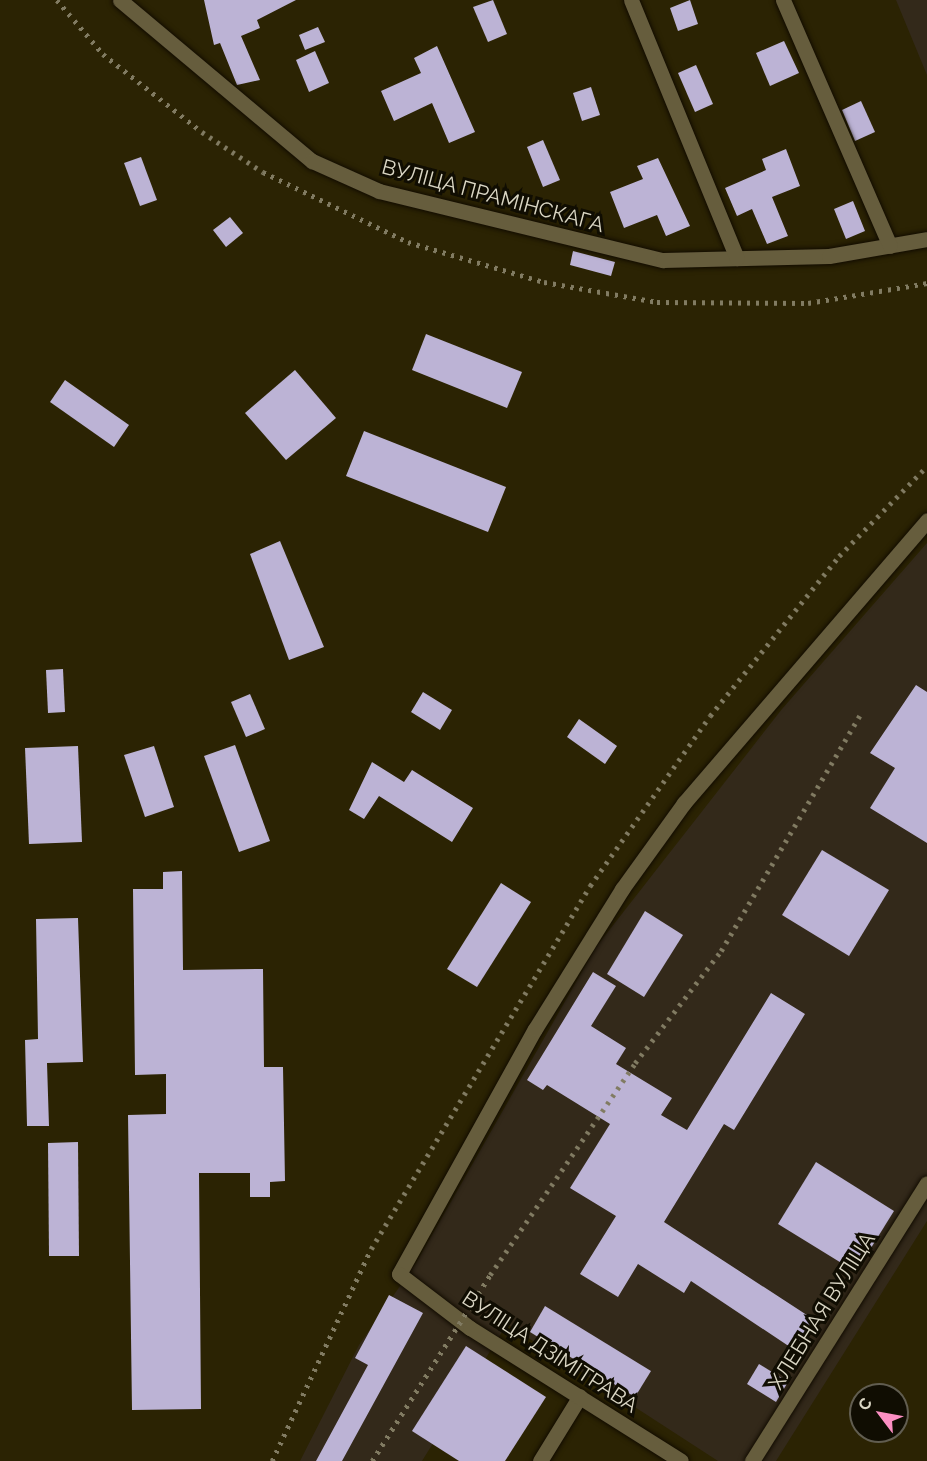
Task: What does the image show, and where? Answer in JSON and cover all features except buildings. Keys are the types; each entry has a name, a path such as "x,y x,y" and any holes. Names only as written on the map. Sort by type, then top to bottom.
{"street":[{"name":"ВУЛІЦА ПРАМІНСКАГА","path":"120,0 312,161 379,191 663,260 829,256 927,240"},
{"path":"631,0 737,258"},
{"path":"783,0 890,246"},
{"name":"ВУЛІЦА ДЗІМІТРАВА","path":"681,1461 470,1328 399,1274 535,1029 622,889 684,803 927,519"},
{"name":"ХЛЕБНАЯ ВУЛІЦА","path":"752,1461 927,1183"},
{"path":"540,1461 580,1396"}],"shaded area":[{"path":"896,0 927,0 927,75"},
{"path":"927,543 927,1221 776,1461 718,1461 507,1324 422,1461 300,1461 359,1345 416,1263 596,947 782,709"}],"railway":[{"path":"57,0 103,54 202,132 263,172 408,242 544,282 657,302 808,303 927,283"},
{"path":"272,1461 371,1249 590,886 710,716 839,556 927,466"},
{"path":"372,1461 490,1275 635,1063 721,951 861,713"}]}
